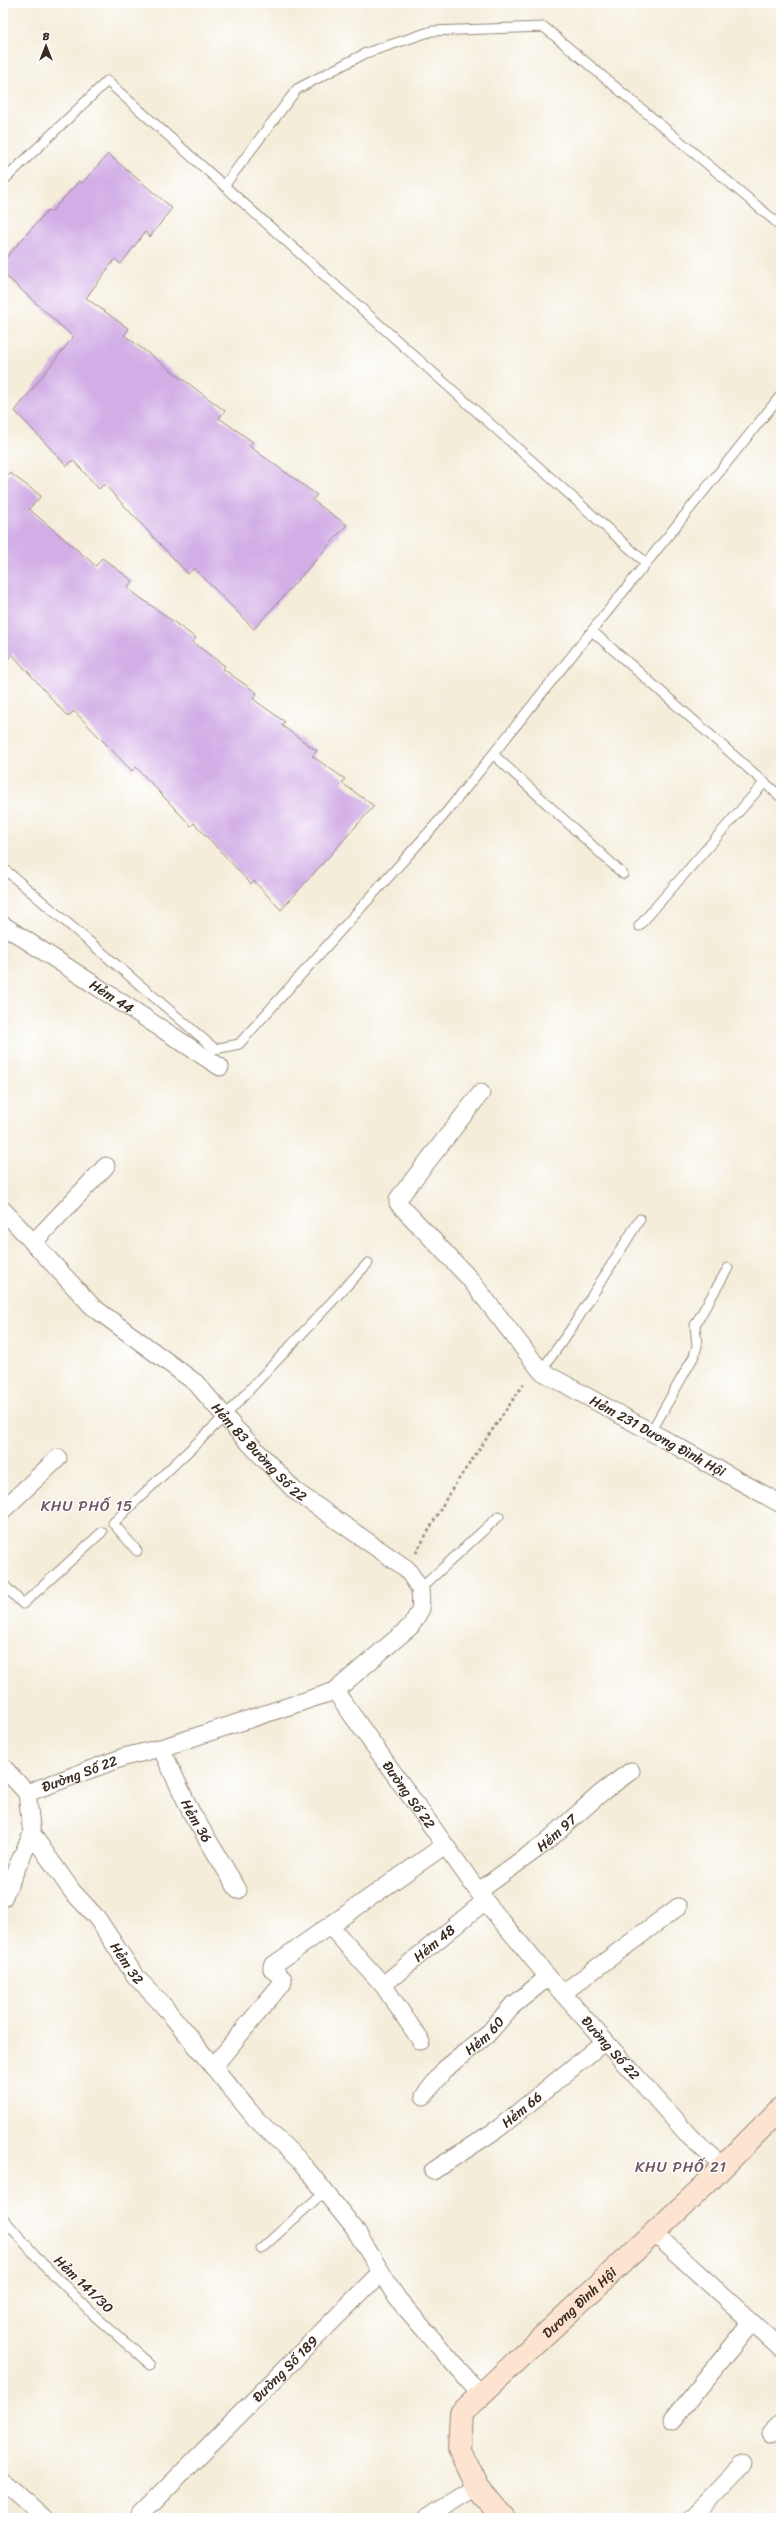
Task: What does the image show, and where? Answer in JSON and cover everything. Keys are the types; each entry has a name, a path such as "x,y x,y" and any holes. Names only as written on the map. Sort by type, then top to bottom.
{"street":[{"name":"Hẻm 44","path":"3,925 220,1067"},
{"path":"482,1093 398,1199 398,1203 469,1278 538,1368"},
{"path":"33,1243 106,1166"},
{"name":"Hẻm 83 Đường Số 22","path":"3,1210 93,1307 196,1383 224,1417 295,1492 407,1569 420,1589"},
{"name":"Hẻm 231 Dương Đình Hội","path":"538,1368 781,1504"},
{"path":"3,1510 58,1458"},
{"path":"336,1691 411,1626 421,1609 420,1589"},
{"name":"Đường Số 22","path":"3,1767 27,1793 124,1757 161,1748 336,1691 482,1896 548,1977 690,2137 723,2166"},
{"name":"Hẻm 36","path":"161,1748 191,1812 238,1890"},
{"name":"Hẻm 97","path":"482,1896 631,1770"},
{"name":"Hẻm 32","path":"27,1793 32,1834 72,1891 97,1918 136,1977 162,2004 256,2118 301,2162 325,2191"},
{"path":"3,1898 32,1834"},
{"path":"213,2067 283,1982 283,1979 272,1970 272,1966 445,1845"},
{"name":"Hẻm 48","path":"384,1985 482,1896"},
{"path":"563,1993 678,1907"},
{"path":"330,1926 384,1985 422,2041"},
{"name":"Hẻm 60","path":"424,2096 445,2069 487,2035 511,2007 548,1977"},
{"name":"Hẻm 66","path":"433,2171 499,2128 605,2041"},
{"name":"Dương Đình Hội","path":"504,2518 477,2487 459,2449 461,2413 704,2186 781,2108"},
{"path":"325,2191 354,2228 397,2298 480,2394"},
{"path":"654,2233 781,2349"},
{"name":"Đường Số 189","path":"140,2515 381,2272"},
{"path":"673,2420 752,2322"},
{"path":"692,2518 743,2466"},
{"path":"3,2481 44,2518"},
{"path":"426,2518 477,2487"}],"lane":[{"path":"224,186 298,89 366,53 432,31 544,27 781,226"},
{"path":"3,181 107,81 646,563"},
{"path":"3,868 215,1049 239,1044 445,814 781,395"},
{"path":"592,631 781,797"},
{"path":"493,754 623,874"},
{"path":"639,926 764,783"},
{"path":"538,1368 573,1326 640,1219"},
{"path":"137,1551 113,1523 224,1417 368,1263"},
{"path":"651,1432 694,1356 697,1346 695,1325 728,1268"},
{"path":"420,1589 499,1516"},
{"path":"3,1584 23,1604 102,1532"},
{"path":"261,2250 325,2191"},
{"name":"Hẻm 141/30","path":"3,2218 42,2263 97,2318 151,2365"}],"path":[{"path":"407,1569 450,1492 538,1368"}],"building":[{"path":"108,154 172,208 150,237 145,232 121,264 115,259 86,298 129,329 124,335 225,411 219,418 253,442 249,446 317,495 312,500 347,525 254,629 194,568 188,574 104,484 99,489 73,460 67,466 15,411 73,337 3,273 3,261 48,210 51,212 79,181 82,183"},
{"path":"10,473 41,496 29,509 96,566 102,558 133,581 127,588 196,638 192,642 225,666 223,669 257,693 253,699 285,722 281,725 317,751 312,756 345,779 342,783 374,806 281,910 254,881 251,884 194,823 191,826 136,767 132,771 74,711 68,717 12,654 3,665 3,482"}],"district":[{"name":"KHU PHỐ 15","path":"87,1506"},
{"name":"KHU PHỐ 21","path":"681,2167"}]}
